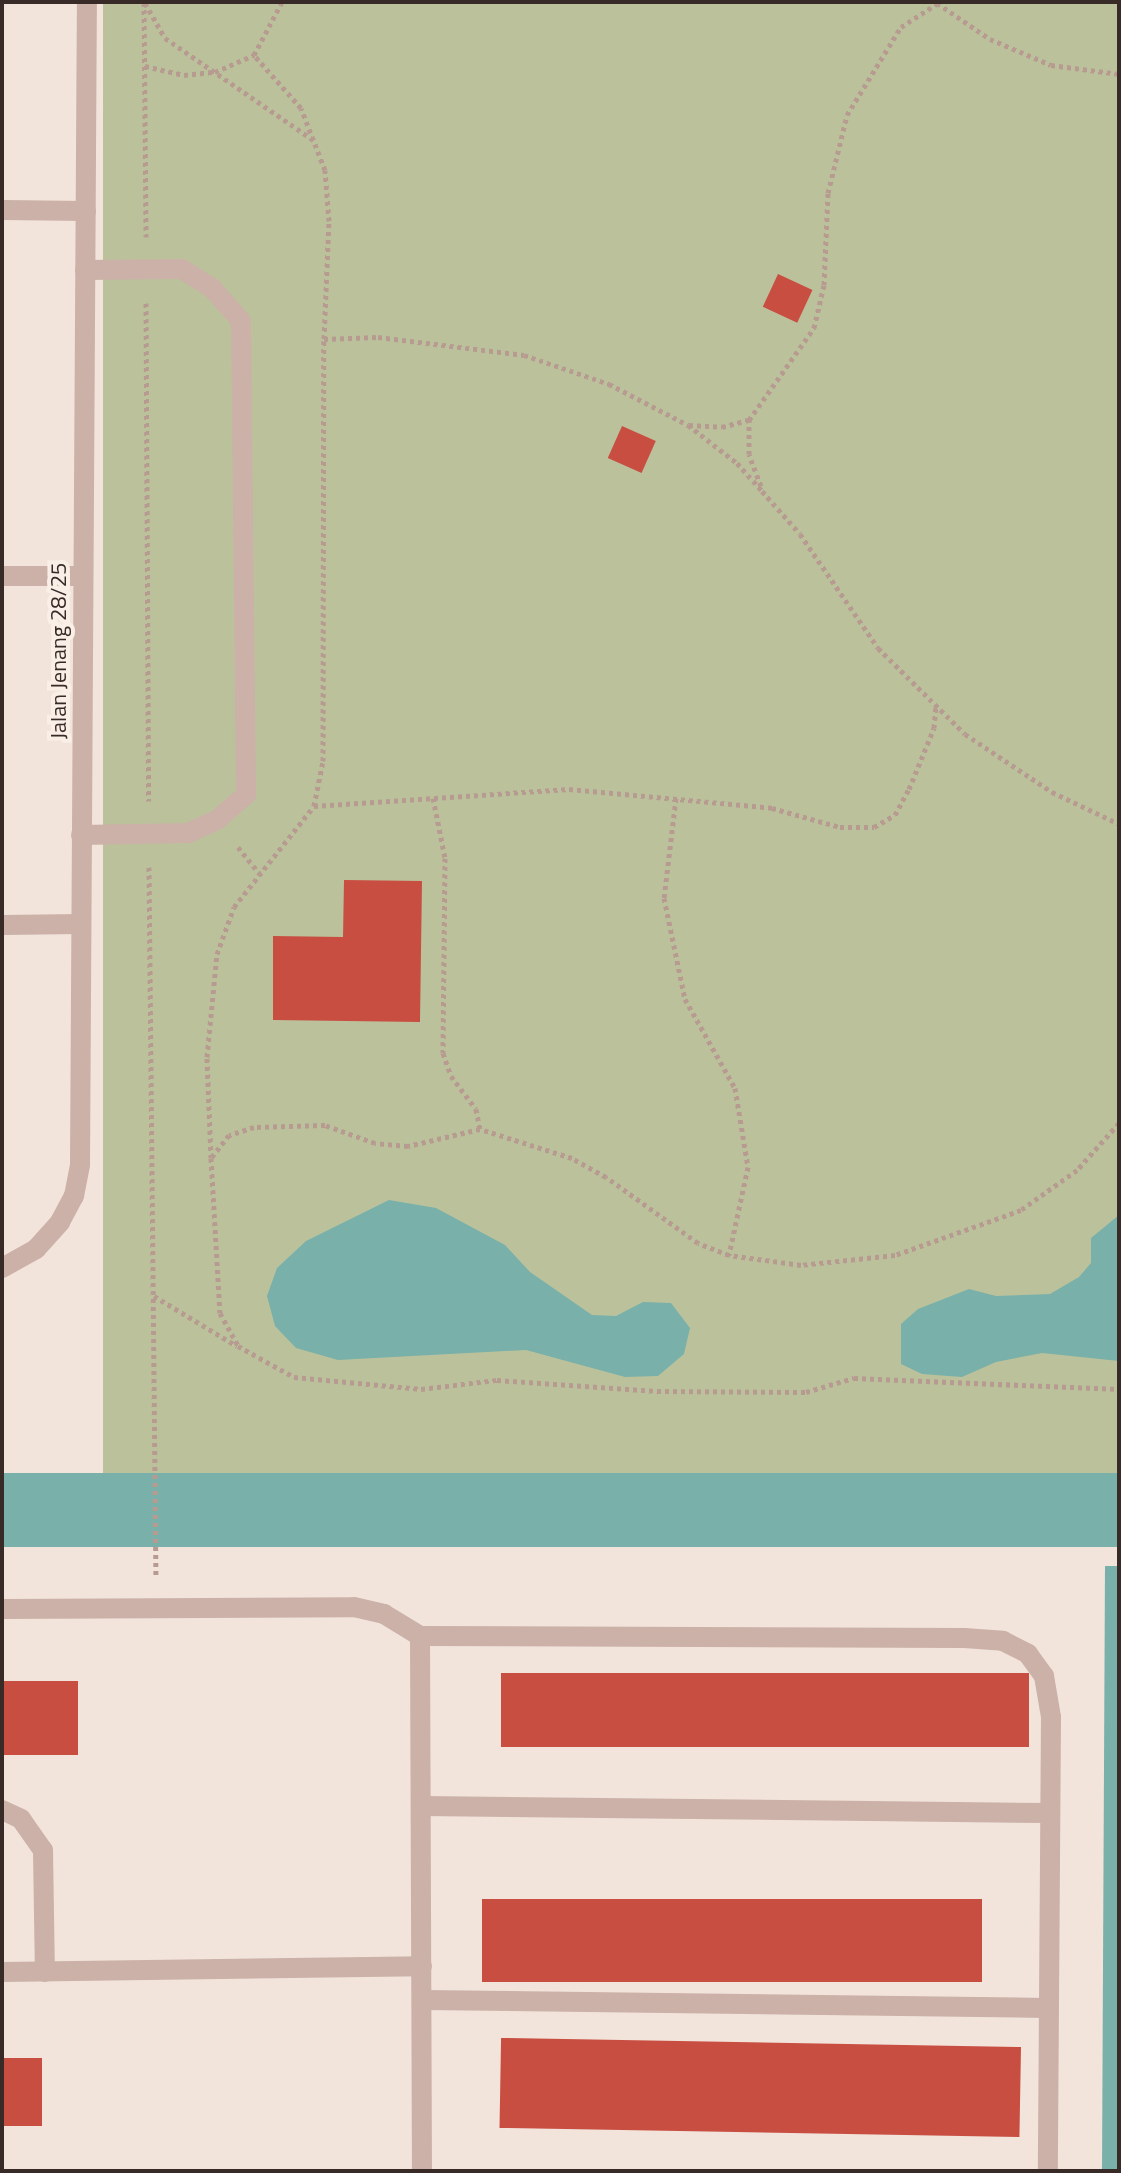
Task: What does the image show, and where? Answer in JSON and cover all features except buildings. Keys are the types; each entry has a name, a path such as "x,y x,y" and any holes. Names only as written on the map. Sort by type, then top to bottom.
{"street":[{"name":"Jalan Jenang 28/25","path":"2,1268 36,1249 74,1196 80,1165 87,2"},
{"path":"2,210 86,211"},
{"path":"81,835 188,833 217,820 246,795 241,321 212,288 182,269 85,270"},
{"path":"2,576 83,576"},
{"path":"2,925 81,924"},
{"path":"2,1609 354,1607 384,1614 420,1636 1003,1641 1028,1654 1044,1676 1051,1717 1048,2171"},
{"path":"420,1636 422,2171"},
{"path":"421,1806 1049,1813"},
{"path":"2,1810 21,1819 43,1850 45,1972"},
{"path":"2,1972 422,1966"},
{"path":"422,2000 1048,2008"}],"path":[{"path":"144,2 165,38 316,142"},
{"path":"144,2 156,1585"},
{"path":"145,66 184,75 215,72 254,55 282,2"},
{"path":"762,491 749,454 749,420 814,328 824,285 828,193 847,115 901,27 937,3 990,39 1051,65 1119,74"},
{"path":"238,1346 220,1313 211,1158 207,1057 217,954 234,907 314,806 325,706 324,339 329,221 325,170 301,108 254,55"},
{"path":"324,339 378,337 524,355 609,384 688,425 737,463 800,534 878,648 965,734 1052,792 1119,824"},
{"path":"688,425 722,427 749,420"},
{"path":"314,806 569,789 772,808 840,827 874,827 895,815 909,789 934,728 936,706"},
{"path":"433,798 445,858 443,1053 451,1076 476,1109 480,1129"},
{"path":"676,798 664,898 685,999 735,1088 748,1167 729,1255"},
{"path":"211,1158 229,1135 254,1127 325,1125 375,1143 408,1146 480,1129 572,1158 698,1243 729,1255 778,1263 857,1263 946,1240 1021,1210 1077,1170 1119,1123"},
{"path":"154,1296 294,1377 421,1389 497,1380 657,1391 806,1392 854,1378 1119,1389"}],"green space":[{"path":"103,2 1119,2 1119,1477 103,1477"}],"water":[{"path":"389,1200 436,1208 505,1245 530,1272 592,1315 616,1316 643,1302 671,1303 690,1328 684,1354 658,1376 625,1377 526,1350 338,1360 296,1348 275,1326 267,1296 277,1268 306,1241"},
{"path":"1119,1215 1119,1361 1042,1353 996,1362 962,1377 922,1374 901,1364 901,1324 918,1309 969,1289 996,1296 1050,1294 1079,1277 1091,1263 1091,1238"},
{"path":"2,1473 1119,1473 1119,1547 2,1547"},
{"path":"1105,1566 1119,1566 1119,2171 1102,2171"}]}
